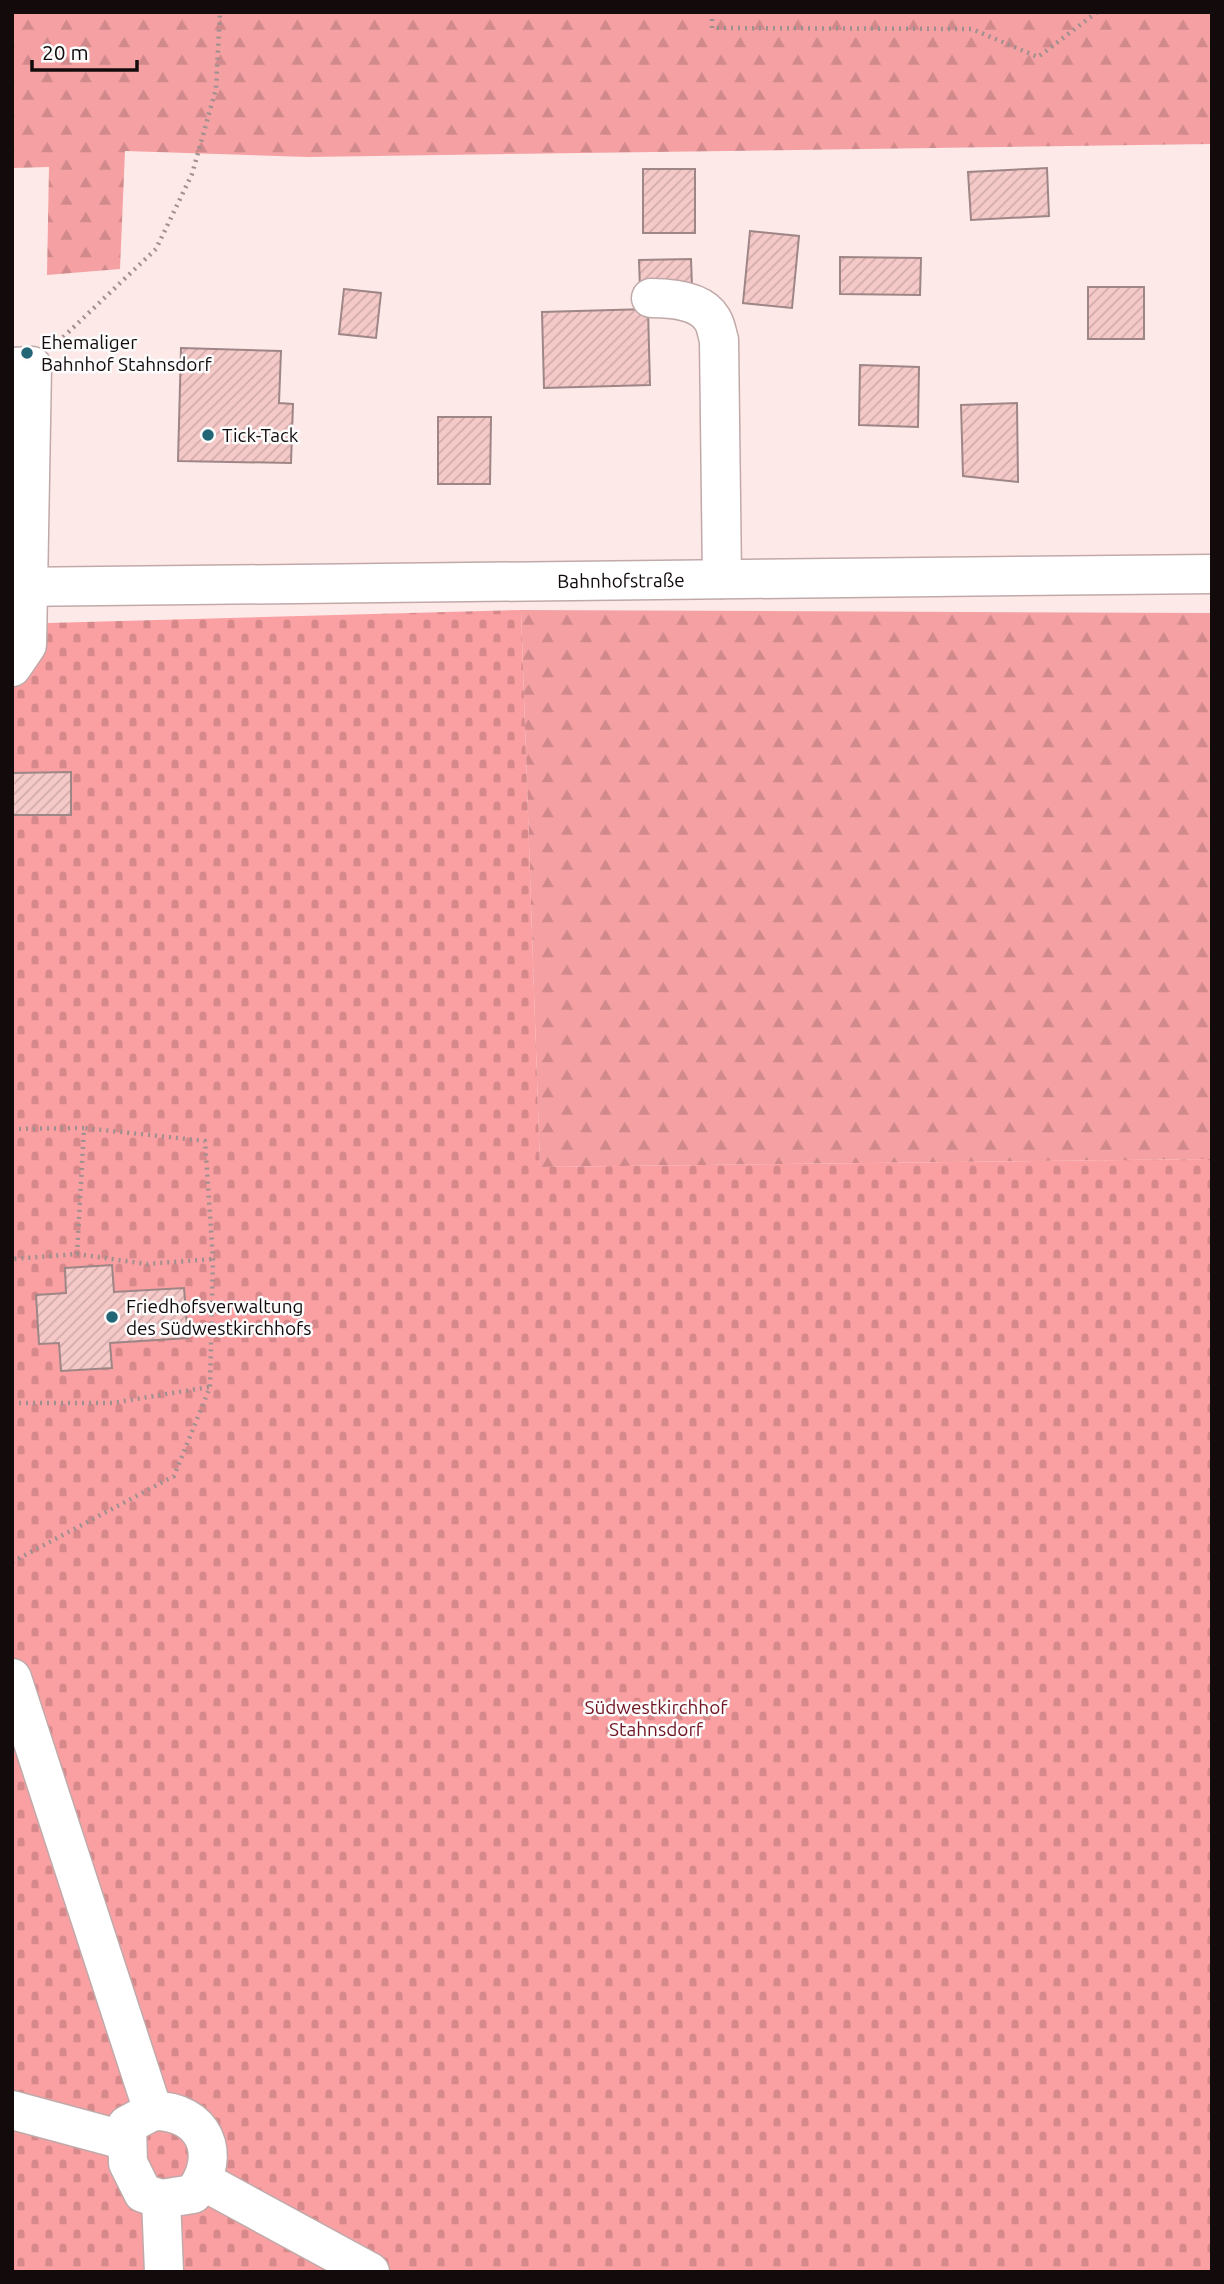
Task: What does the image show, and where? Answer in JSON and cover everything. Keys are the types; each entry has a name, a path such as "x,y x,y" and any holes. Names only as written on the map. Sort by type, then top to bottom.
{"street":[{"path":"651,298 670,298 703,310 712,318 719,340 722,579"},
{"path":"12,667 27,645 21,587 22,367"},
{"name":"Bahnhofstraße","path":"21,587 1212,574"},
{"path":"12,1678 153,2111"},
{"path":"12,2110 127,2141"},
{"path":"153,2111 168,2111 182,2116 199,2130 208,2150 208,2166 203,2181 193,2194 161,2199 143,2193 128,2163 127,2141 127,2125 153,2111"},
{"path":"203,2181 370,2272"},
{"path":"161,2199 164,2272"}],"path":[{"path":"22,367 156,249 192,174 216,89 220,12"},
{"path":"712,12 712,28 972,29 1038,57 1097,12"},
{"path":"77,1254 84,1128"},
{"path":"12,1129 84,1128 205,1140 213,1259 210,1387 174,1476 12,1562"},
{"path":"12,1259 77,1254 147,1264 213,1259"},
{"path":"12,1403 112,1403 210,1387"}],"green space":[{"path":"12,12 1212,12 1212,144 308,157 125,151 120,269 47,275 49,167 12,168"},
{"path":"521,610 1212,613 1212,1159 540,1167"},
{"name":"Südwestkirchhof Stahnsdorf","path":"521,610 540,1167 1212,1159 1212,2272 12,2272 12,624"}],"building":[{"path":"1047,168 1049,216 971,220 968,172"},
{"path":"643,169 695,169 695,233 643,233"},
{"path":"750,231 799,236 792,308 743,303"},
{"path":"840,257 921,258 920,295 840,294"},
{"path":"691,259 692,287 640,289 639,260"},
{"path":"1088,287 1144,287 1144,339 1088,339"},
{"path":"344,289 381,293 376,338 339,334"},
{"path":"648,309 650,385 544,388 542,312"},
{"path":"181,348 281,351 279,403 293,404 291,463 178,461"},
{"path":"860,365 919,367 918,427 859,425"},
{"path":"1017,403 1018,482 963,476 961,405"},
{"path":"438,417 491,417 490,484 438,484"},
{"path":"71,772 71,815 12,815 12,773"},
{"name":"Friedhofsverwaltung des Südwestkirchhofs","path":"112,1265 114,1292 184,1288 188,1338 110,1343 112,1368 61,1371 59,1343 39,1344 36,1295 66,1293 65,1268"}],"place":[{"name":"Ehemaliger Bahnhof Stahnsdorf","path":"27,353"},
{"name":"Tick-Tack","path":"208,435"},
{"name":"Friedhofsverwaltung des Südwestkirchhofs","path":"112,1317"}]}
